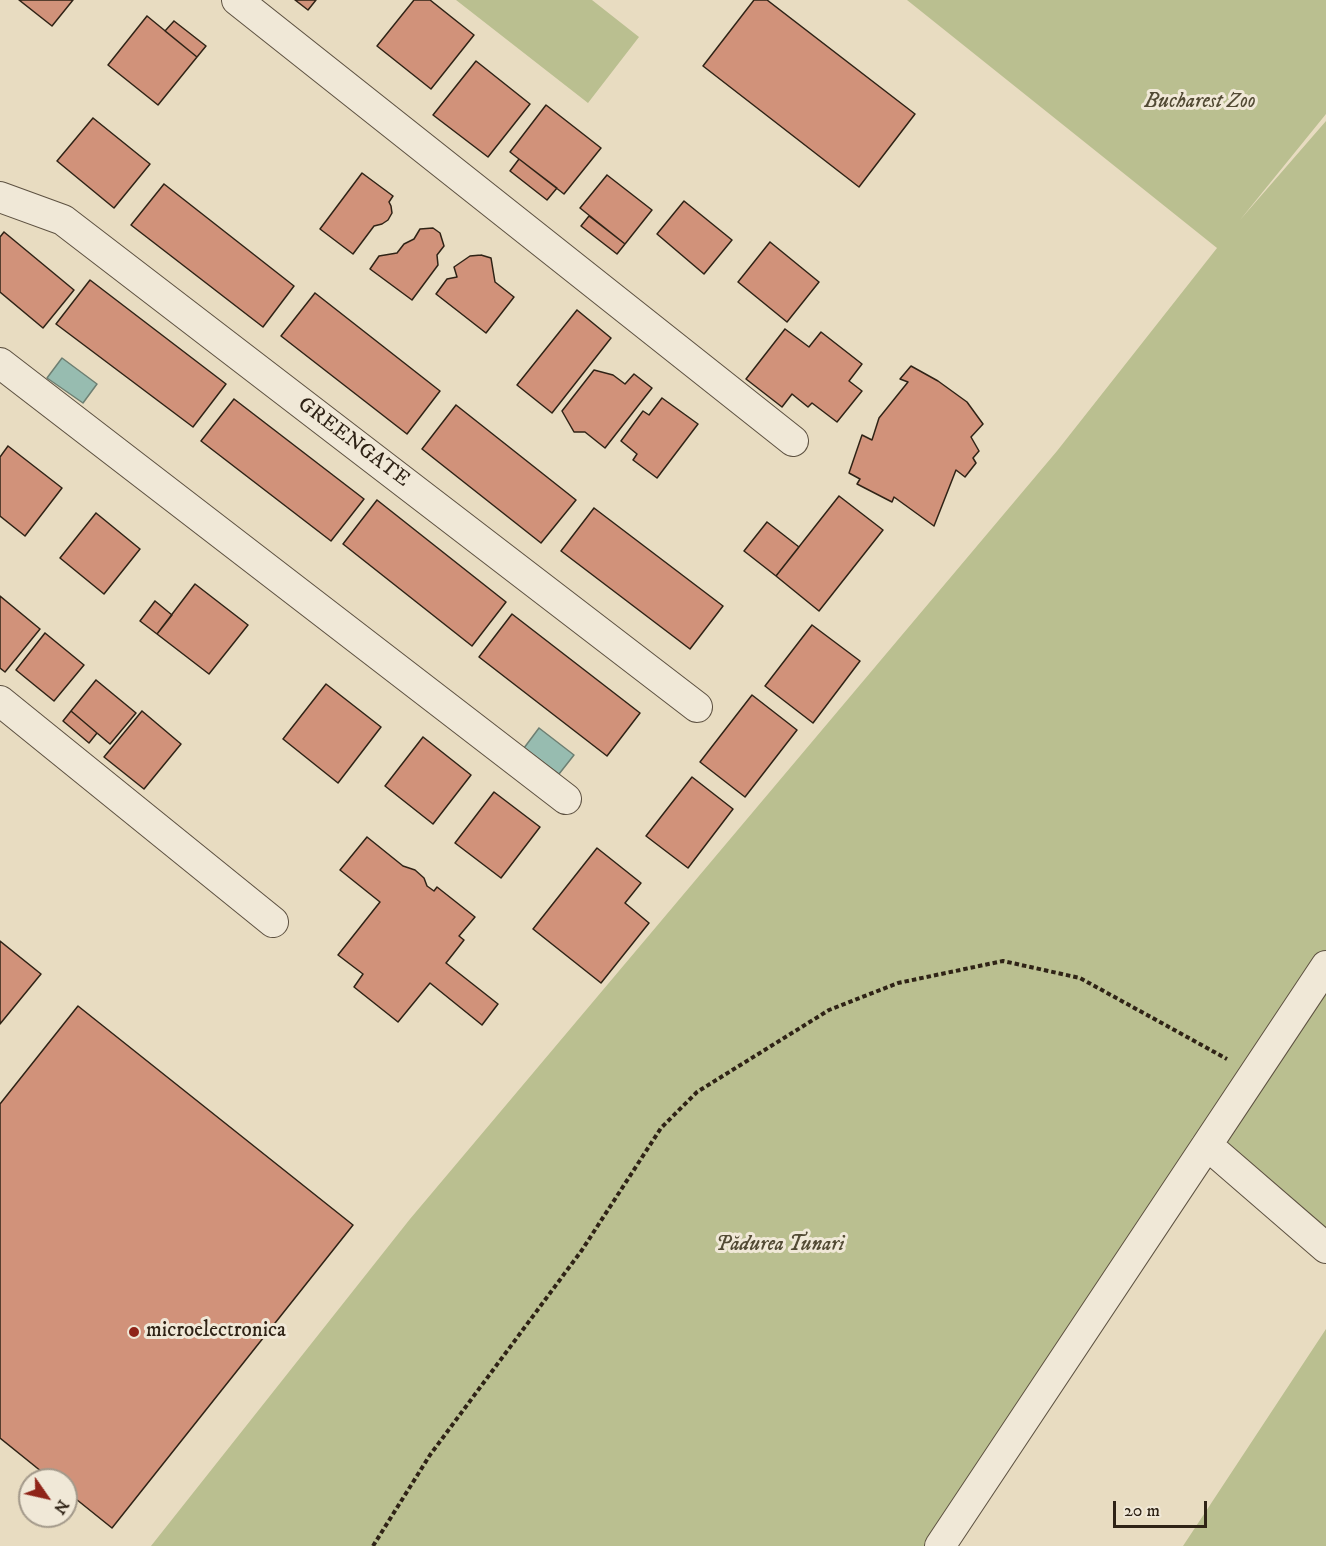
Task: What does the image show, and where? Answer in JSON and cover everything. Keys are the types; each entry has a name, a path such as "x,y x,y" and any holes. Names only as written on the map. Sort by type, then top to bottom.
{"street":[{"path":"237,0 794,441"},
{"name":"GREENGATE","path":"0,197 63,220 697,707"},
{"path":"0,363 566,799"},
{"path":"0,701 273,922"},
{"path":"940,1546 1326,966"},
{"path":"1207,1145 1326,1248"}],"path":[{"path":"373,1546 430,1455 582,1250 661,1128 697,1092 829,1010 898,982 1004,961 1080,978 1254,1074"}],"green space":[{"path":"456,0 592,0 639,37 588,103"},
{"name":"Pădurea Tunari","path":"907,0 1326,0 1326,114 1240,220 1326,121 1326,1234 1207,1145 940,1546 151,1546 410,1219 1057,451 1217,248"},
{"path":"1326,1329 1326,1546 1183,1546"}],"water":[{"path":"62,358 97,384 83,403 47,378"},
{"path":"539,728 574,755 559,774 524,748"}],"building":[{"path":"19,0 73,0 52,26"},
{"path":"295,0 316,0 308,10"},
{"path":"414,0 430,0 474,35 431,89 377,46"},
{"path":"754,0 767,0 915,114 859,187 703,66"},
{"path":"147,16 197,57 158,105 108,65"},
{"path":"174,21 206,46 197,57 165,31"},
{"path":"476,61 530,104 488,157 433,115"},
{"path":"546,105 601,148 564,194 510,152"},
{"path":"93,118 150,164 114,208 57,161"},
{"path":"519,159 557,188 547,200 510,171"},
{"path":"362,173 393,196 389,202 392,213 388,220 374,226 353,254 320,229"},
{"path":"607,175 652,210 625,244 580,208"},
{"path":"164,184 294,286 263,327 131,225"},
{"path":"684,201 732,240 704,274 657,234"},
{"path":"589,216 625,244 617,254 581,226"},
{"path":"433,228 440,233 444,246 437,255 438,265 412,300 370,269 379,256 397,253 404,244 414,239 420,229"},
{"path":"4,232 74,290 43,328 0,292 0,237"},
{"path":"770,242 819,282 787,322 738,282"},
{"path":"481,255 491,258 495,282 514,297 486,333 436,294 447,279 457,277 454,267 470,256"},
{"path":"90,280 226,384 193,427 56,324"},
{"path":"315,293 440,391 407,434 281,336"},
{"path":"577,310 611,338 552,413 517,385"},
{"path":"785,329 809,347 821,332 862,364 849,381 862,391 837,422 812,403 808,407 792,394 782,407 746,379"},
{"path":"911,366 938,381 967,402 983,424 971,437 979,451 973,458 976,463 965,477 956,470 934,526 894,497 892,502 857,484 860,479 849,473 862,435 872,440 879,418 908,382 900,379"},
{"path":"594,370 613,375 625,384 634,374 652,388 605,448 585,432 574,432 562,411"},
{"path":"662,398 698,424 657,478 633,460 637,454 621,441 643,411 649,415"},
{"path":"234,399 364,499 331,541 201,441"},
{"path":"456,405 576,500 541,543 422,449"},
{"path":"8,446 62,488 25,536 0,516 0,457"},
{"path":"839,496 883,530 819,611 776,576"},
{"path":"377,500 506,602 472,646 343,544"},
{"path":"594,508 723,606 690,649 561,551"},
{"path":"96,513 140,549 104,594 60,558"},
{"path":"767,522 799,547 776,576 744,551"},
{"path":"195,584 248,625 209,674 157,634"},
{"path":"0,596 40,629 5,672 0,668"},
{"path":"155,601 172,615 157,634 140,621"},
{"path":"512,614 640,713 607,756 479,657"},
{"path":"812,625 860,661 813,723 765,686"},
{"path":"45,633 84,665 54,701 16,670"},
{"path":"96,680 136,713 110,744 71,711"},
{"path":"326,684 381,727 338,783 283,739"},
{"path":"752,695 797,730 745,797 700,762"},
{"path":"71,711 97,733 89,743 63,721"},
{"path":"142,711 181,744 144,789 104,757"},
{"path":"423,737 471,775 433,824 385,786"},
{"path":"692,777 733,809 688,868 646,836"},
{"path":"494,792 540,827 501,878 455,843"},
{"path":"367,837 403,866 415,870 424,878 427,886 434,891 437,887 475,917 459,936 464,940 446,963 498,1004 482,1025 430,983 398,1022 354,987 363,974 338,955 380,902 340,870"},
{"path":"597,848 641,883 625,903 649,923 601,983 533,929"},
{"path":"0,941 41,974 0,1024"},
{"name":"microelectronica","path":"78,1006 353,1225 112,1528 78,1501 78,1468 37,1468 0,1438 0,1104"}],"place":[{"name":"microelectronica","path":"134,1332"}],"park label":[{"name":"Bucharest Zoo","path":"1200,103"}]}
